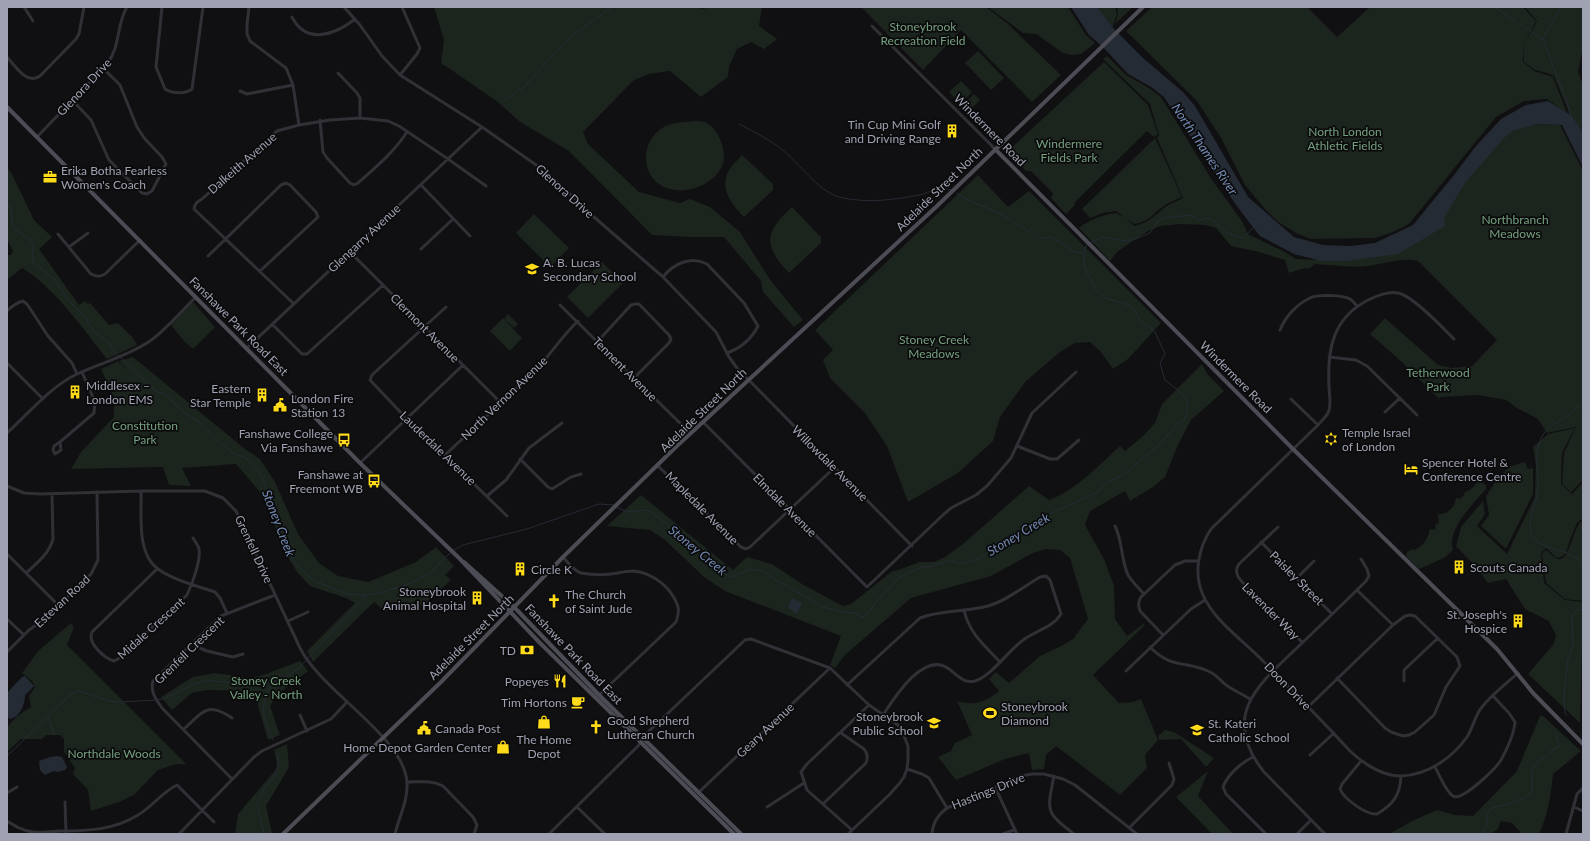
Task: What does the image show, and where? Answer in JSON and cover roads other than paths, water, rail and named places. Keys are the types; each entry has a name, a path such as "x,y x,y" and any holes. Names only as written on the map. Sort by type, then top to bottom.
{"main road":[{"name":"Adelaide Street North","path":"283,834 441,682 563,557 630,492 748,380 936,207 1143,7"},
{"name":"Fanshawe Park Road East","path":"7,107 360,463 459,558 510,612 734,834"},
{"name":"Windermere Road","path":"995,149 1293,449 1497,649 1533,693 1583,744"},
{"name":"Fanshawe Park Road East","path":"459,558 514,607 599,695 741,834"}],"street":[{"path":"24,7 33,21"},
{"path":"7,57 26,77 36,79 76,39 79,34 84,7"},
{"name":"Glenora Drive","path":"37,137 114,56 122,18 127,7"},
{"path":"162,7 156,66 165,89 168,91 183,93 188,92 192,88 202,7"},
{"path":"249,7 247,34 250,41 286,68 293,85 299,125"},
{"name":"Glenora Drive","path":"344,7 355,19 382,56 400,74 482,127 549,174 594,217 663,277 716,332 727,353 737,368 748,380"},
{"path":"400,74 417,54 420,48 402,7"},
{"path":"292,17 299,29 307,34 316,35 344,28 355,19"},
{"name":"Windermere Road","path":"872,26 995,149"},
{"path":"72,100 91,120 105,152 112,163 142,193 147,194 152,191 166,164 162,157 141,134 120,86 104,68"},
{"path":"338,73 360,98 360,118"},
{"path":"240,91 247,94 293,85"},
{"name":"Dalkeith Avenue","path":"294,304 202,214 196,212 194,209 195,204 277,131 320,120 360,118 388,121 448,159 486,186"},
{"path":"320,120 323,152 350,183 354,185 358,183 399,144 407,132"},
{"name":"Glengarry Avenue","path":"247,348 482,127"},
{"path":"208,256 278,189 281,184 286,183 290,185 316,212 318,217 260,271"},
{"path":"421,185 470,236"},
{"path":"421,249 453,219"},
{"path":"69,247 88,233"},
{"path":"58,234 95,277 101,277 105,274 140,240"},
{"name":"Clermont Avenue","path":"350,252 501,403"},
{"path":"663,277 670,268 679,264 691,260 700,261 707,264 744,303 758,326 754,334 739,348 727,353"},
{"path":"272,324 302,354 307,354 383,285"},
{"path":"1280,330 1284,320 1310,297 1321,295 1342,297 1350,299 1357,306 1374,297 1386,293 1402,294 1409,297 1454,339"},
{"path":"7,433 58,386 77,374 114,359 150,341 196,296"},
{"path":"7,311 18,302 23,301 27,304 48,336 72,363 77,374"},
{"name":"Tennent Avenue","path":"560,304 691,434"},
{"path":"598,342 631,306 639,304 669,335 671,339 669,343 634,378"},
{"name":"Doon Drive","path":"1357,306 1338,329 1331,344 1328,357 1329,413 1211,528 1201,546 1198,561 1198,579 1205,600 1222,622 1272,670 1361,761 1373,769 1401,776 1435,767 1448,757 1468,736 1481,708 1518,673"},
{"path":"424,327 446,307"},
{"name":"North Vernon Avenue","path":"445,455 547,358 567,332 578,321"},
{"name":"Lauderdale Avenue","path":"424,327 372,375 370,380 406,418 507,516"},
{"path":"1328,357 1360,362 1367,366 1417,415"},
{"path":"7,363 43,399"},
{"path":"360,463 406,418 463,366"},
{"path":"60,442 94,412 95,402 82,372"},
{"path":"912,546 951,508 976,495 987,486 1011,458 1032,413 1076,372"},
{"name":"Willowdale Avenue","path":"748,380 912,546"},
{"path":"1385,412 1400,398"},
{"path":"1291,399 1318,425"},
{"name":"Elmdale Avenue","path":"703,422 867,587 912,546"},
{"path":"487,496 506,480 529,448 562,423"},
{"path":"7,427 10,430"},
{"path":"1017,446 1050,459 1057,459 1079,440"},
{"path":"520,459 548,488 552,489 571,477 581,474"},
{"name":"Mapledale Avenue","path":"658,466 741,548 746,549 750,547 790,510"},
{"path":"790,510 835,467"},
{"name":"Grenfell Drive","path":"7,486 24,493 52,494 141,491 205,491 223,498 236,511 310,666 383,738 397,754 403,766 407,782"},
{"path":"141,491 143,543 146,552 157,569 215,592 220,598 227,613"},
{"name":"Estevan Road","path":"7,652 91,574 98,560 96,492"},
{"path":"26,573 48,551 53,539 52,494"},
{"path":"1115,526 1120,535 1128,576 1144,594"},
{"name":"Lavender Way","path":"1278,527 1237,567 1238,578 1302,642"},
{"name":"Midale Crescent","path":"157,569 92,632 90,636 91,640 106,658 114,661 118,659 187,595 192,584 199,555 199,547 193,538"},
{"name":"Paisley Street","path":"1261,542 1332,614"},
{"path":"7,554 58,605"},
{"path":"563,557 573,568 581,572 610,574 632,571 645,573 658,580 670,592 678,605 679,614 673,626 599,695"},
{"path":"1325,834 1264,772 1253,757 1249,749 1245,731 1246,713 1250,699 1272,670 1357,590 1369,576 1368,569 1361,560"},
{"path":"1163,635 1140,611 1138,606 1139,600 1176,565 1185,561 1198,561"},
{"path":"1297,578 1314,561"},
{"path":"847,685 920,618 932,614 986,606 998,602 1040,577 1046,576 1050,580 1060,614 1058,619 1052,624 1025,639 988,673 974,682 964,681 948,668 943,666 928,666 898,691 883,714"},
{"path":"1357,590 1393,625"},
{"name":"Grenfell Crescent","path":"232,779 159,704 154,696 152,685 153,681 221,616 275,595"},
{"path":"1126,671 1163,635 1191,610 1205,600"},
{"path":"964,610 966,622 972,631 1000,662"},
{"path":"288,621 308,612"},
{"path":"1308,707 1337,678 1393,625 1405,616 1415,616 1457,657 1460,666 1446,687 1434,715 1415,732 1409,735 1397,735 1385,728 1337,678"},
{"path":"7,619 24,635"},
{"path":"1404,681 1404,670 1438,638"},
{"path":"549,834 641,743 643,738 745,640 751,639 830,668 869,705 898,725 904,736 908,746 907,769 899,784 848,834"},
{"path":"195,640 200,648 207,651 233,657 243,654"},
{"path":"1150,647 1168,661 1176,664 1194,666 1212,673 1227,686 1250,699"},
{"name":"Geary Avenue","path":"699,792 830,668"},
{"path":"1435,767 1449,792 1457,797 1467,793 1498,763 1514,729 1515,722 1509,713 1493,696"},
{"path":"179,834 254,757 262,751 331,719 347,702"},
{"path":"852,830 824,803 817,800 807,790 801,772 806,764 841,733 869,705"},
{"path":"184,729 208,709 216,709 232,718"},
{"path":"300,716 307,731"},
{"path":"824,803 866,763 867,759 867,753 864,749 841,733"},
{"path":"1310,755 1334,733"},
{"path":"1253,757 1241,764 1227,779 1223,787 1226,794 1266,834"},
{"path":"1361,761 1342,784 1340,789 1345,797 1369,813 1377,814 1397,798 1401,776"},
{"path":"1129,828 1172,785 1174,779 1169,763"},
{"path":"907,769 929,778 947,808"},
{"name":"Hastings Drive","path":"932,834 935,822 939,815 947,808 1022,776 1032,774 1054,776 1075,785 1137,834"},
{"path":"1054,776 1049,805 1050,813 1056,820 1074,834"},
{"path":"395,834 406,800 407,782 428,782 437,783 443,786 473,817 477,825 474,834"},
{"path":"767,807 804,783"},
{"path":"7,822 33,832 66,833 92,831 111,827 129,821 140,814 168,790 177,785 214,822"},
{"path":"7,793 17,787"},
{"path":"995,787 1017,834"},
{"path":"1566,834 1577,794 1583,788"},
{"path":"65,802 66,833"},
{"path":"577,807 605,834"},
{"path":"1574,807 1583,811"},
{"path":"1297,834 1311,820"},
{"path":"1004,834 1014,830"}],"water":[{"name":"North Thames River","path":"1071,7 1097,7 1114,29 1142,57 1183,92 1195,106 1248,197 1294,237 1323,245 1350,246 1375,243 1413,225 1476,146 1501,119 1526,105 1548,101 1571,115 1583,133 1583,167 1562,125 1536,124 1512,131 1502,140 1465,183 1444,218 1445,226 1398,254 1346,261 1321,261 1294,254 1260,236 1234,202 1164,97 1151,87 1128,74 1102,46 1089,35"},
{"path":"792,598 802,603 797,614 788,606"},
{"path":"25,676 34,686 25,695 23,706 19,713 13,718 9,719 7,713 7,693 22,677"},
{"path":"57,756 62,757 67,767 65,770 58,772 54,771 45,775 40,770 39,761"}],"waterway":[{"path":"504,101 524,87 570,37 612,7"},
{"path":"1494,7 1515,21"},
{"path":"1543,38 1561,7"},
{"path":"1519,24 1543,39 1570,114"},
{"path":"739,124 776,145 820,186 843,198 852,200 881,200 924,194 938,188 946,188 951,190"},
{"path":"957,193 966,199 999,213 1030,232"},
{"name":"Stoney Creek","path":"7,204 11,207 12,224 14,229 30,239 33,244 33,262 53,278 70,302 85,317 94,332 109,342 112,349 118,356"},
{"name":"Stoney Creek","path":"1090,243 1103,237 1126,241 1135,239 1150,233 1157,222 1164,218 1190,215 1199,220 1208,218 1227,233 1243,238 1254,227"},
{"path":"1039,238 1052,237 1075,252 1083,253"},
{"name":"Stoney Creek","path":"616,507 628,512 649,510 730,577 752,569 763,571 823,607 842,612 855,613 862,617 867,615 876,602 900,577 921,567 930,567 950,560 959,564 975,560 985,555 997,544 1032,527 1049,514 1096,493 1109,481 1123,475 1160,444 1178,423 1185,419 1188,407 1186,399 1179,391 1165,380 1160,363 1165,354 1155,332 1141,322 1133,307 1105,298 1096,290 1084,266 1084,253 1087,244"},
{"name":"Stoney Creek","path":"121,358 157,392 163,393 186,414 197,420 220,443 236,455 245,457 259,472 272,500 282,534 293,560 299,568 315,581 347,594 367,595 379,593 404,586 429,574 450,553"},
{"path":"1583,403 1547,429 1539,442 1537,457 1538,487 1530,527 1533,536 1538,542 1568,553 1578,559 1583,566"},
{"name":"Stoney Creek","path":"454,550 463,545 527,529 599,504 614,505"},
{"path":"158,700 204,681 259,685 281,679 298,669 366,595"},
{"path":"1567,716 1565,713 1564,696 1568,658 1573,646 1572,616 1577,610 1583,609"},
{"path":"273,740 265,719 264,702 270,687 274,682"},
{"path":"7,756 70,695 79,691 109,701 120,702 155,700"},
{"path":"48,716 54,735"},
{"path":"1481,834 1487,825 1487,814 1492,808 1509,804 1529,795 1532,790 1532,770 1539,760 1547,756 1552,750 1559,746 1556,734"},
{"path":"264,834 257,804 265,787 275,776 278,764 278,755"}],"place":[{"name":"Tin Cup Mini Golf and Driving Range","path":"952,131"},
{"name":"Erika Botha Fearless Women's Coach","path":"50,177"},
{"name":"A. B. Lucas Secondary School","path":"532,269"},
{"name":"Middlesex – London EMS","path":"75,392"},
{"name":"Eastern Star Temple","path":"262,395"},
{"name":"London Fire Station 13","path":"280,405"},
{"name":"Temple Israel of London","path":"1331,439"},
{"name":"Fanshawe College Via Fanshawe","path":"344,440"},
{"name":"Spencer Hotel & Conference Centre","path":"1411,469"},
{"name":"Fanshawe at Freemont WB","path":"374,481"},
{"name":"Scouts Canada","path":"1459,567"},
{"name":"Circle K","path":"520,569"},
{"name":"Stoneybrook Animal Hospital","path":"477,598"},
{"name":"The Church of Saint Jude","path":"554,601"},
{"name":"St. Joseph's Hospice","path":"1518,621"},
{"name":"TD","path":"527,650"},
{"name":"Popeyes","path":"560,681"},
{"name":"Tim Hortons","path":"578,702"},
{"name":"Stoneybrook Diamond","path":"990,713"},
{"name":"The Home Depot","path":"544,722"},
{"name":"Stoneybrook Public School","path":"934,723"},
{"name":"Good Shepherd Lutheran Church","path":"596,727"},
{"name":"Canada Post","path":"424,728"},
{"name":"St. Kateri Catholic School","path":"1197,730"},
{"name":"Home Depot Garden Center","path":"503,747"}],"park label":[{"name":"Stoneybrook Recreation Field","path":"923,33"},
{"name":"North London Athletic Fields","path":"1345,138"},
{"name":"Windermere Fields Park","path":"1069,150"},
{"name":"Northbranch Meadows","path":"1515,226"},
{"name":"Stoney Creek Meadows","path":"934,346"},
{"name":"Tetherwood Park","path":"1438,379"},
{"name":"Constitution Park","path":"145,432"},
{"name":"Stoney Creek Valley - North","path":"266,687"},
{"name":"Northdale Woods","path":"114,753"}]}
